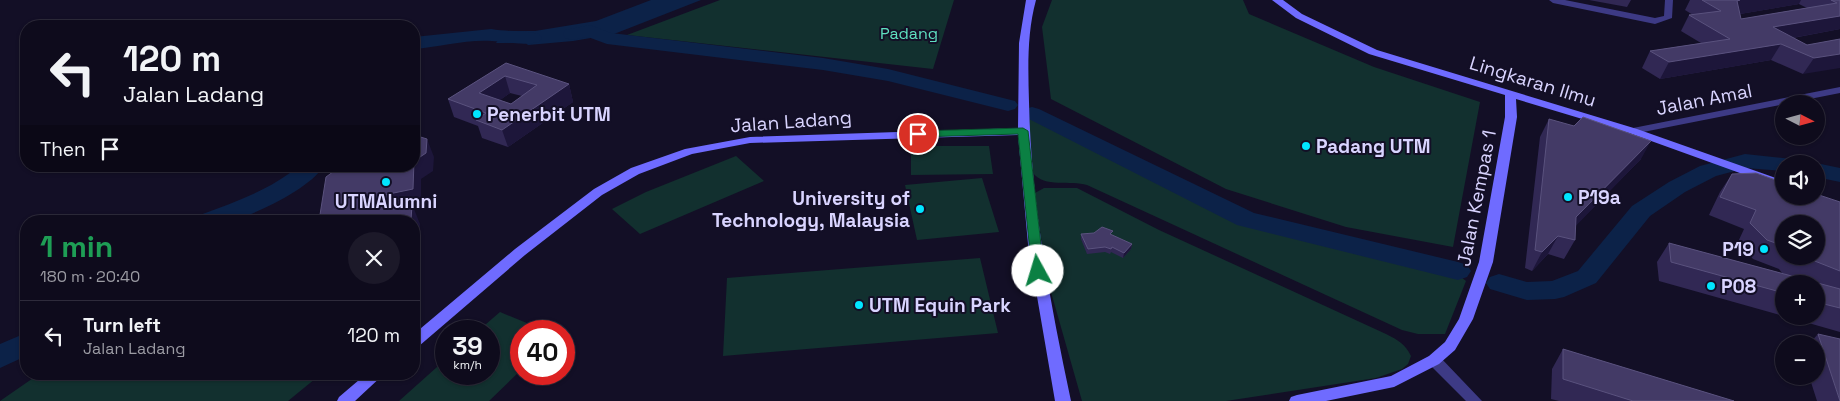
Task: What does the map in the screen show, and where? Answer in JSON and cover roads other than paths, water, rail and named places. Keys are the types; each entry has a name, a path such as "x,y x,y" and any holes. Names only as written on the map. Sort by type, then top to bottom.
{"street":[{"path":"1030,0 1023,36 1023,131 1040,289 1063,401"},
{"name":"Lingkaran Ilmu","path":"1277,0 1299,16 1373,52 1633,131 1775,182"},
{"path":"1553,0 1655,21 1668,18 1669,0"},
{"name":"Jalan Amal","path":"1633,131 1840,90"},
{"name":"Jalan Kempas 1","path":"1297,401 1394,381 1434,360 1450,346 1466,320 1484,269 1511,116 1510,95"},
{"name":"Jalan Ladang","path":"420,337 520,252 598,192 635,171 689,151 750,140 1023,131"},
{"path":"1434,360 1476,401"},
{"path":"345,401 369,380"}],"water":[{"path":"651,0 701,0 614,34 573,41 528,45 526,43 496,43 505,31 535,31 596,21"}],"waterway":[{"path":"572,34 590,31 607,38 823,64 888,75 1008,105"},
{"path":"420,42 491,35 511,38 532,38"},
{"path":"1032,113 1246,219 1458,271"},
{"path":"1499,283 1527,291 1555,290 1587,277 1641,211 1677,187 1708,171 1745,161 1775,163"},
{"path":"224,215 267,197 293,183 306,172"},
{"path":"1825,172 1840,175"},
{"path":"0,357 20,346"}],"place":[{"name":"Penerbit UTM","path":"477,114"},
{"name":"Padang UTM","path":"1306,146"},
{"name":"UTMAlumni","path":"386,182"},
{"name":"P19a","path":"1568,197"},
{"name":"University of Technology, Malaysia","path":"920,209"},
{"name":"P19","path":"1764,249"},
{"name":"P08","path":"1711,286"},
{"name":"UTM Equin Park","path":"859,305"}],"park label":[{"name":"Padang","path":"909,33"}]}
